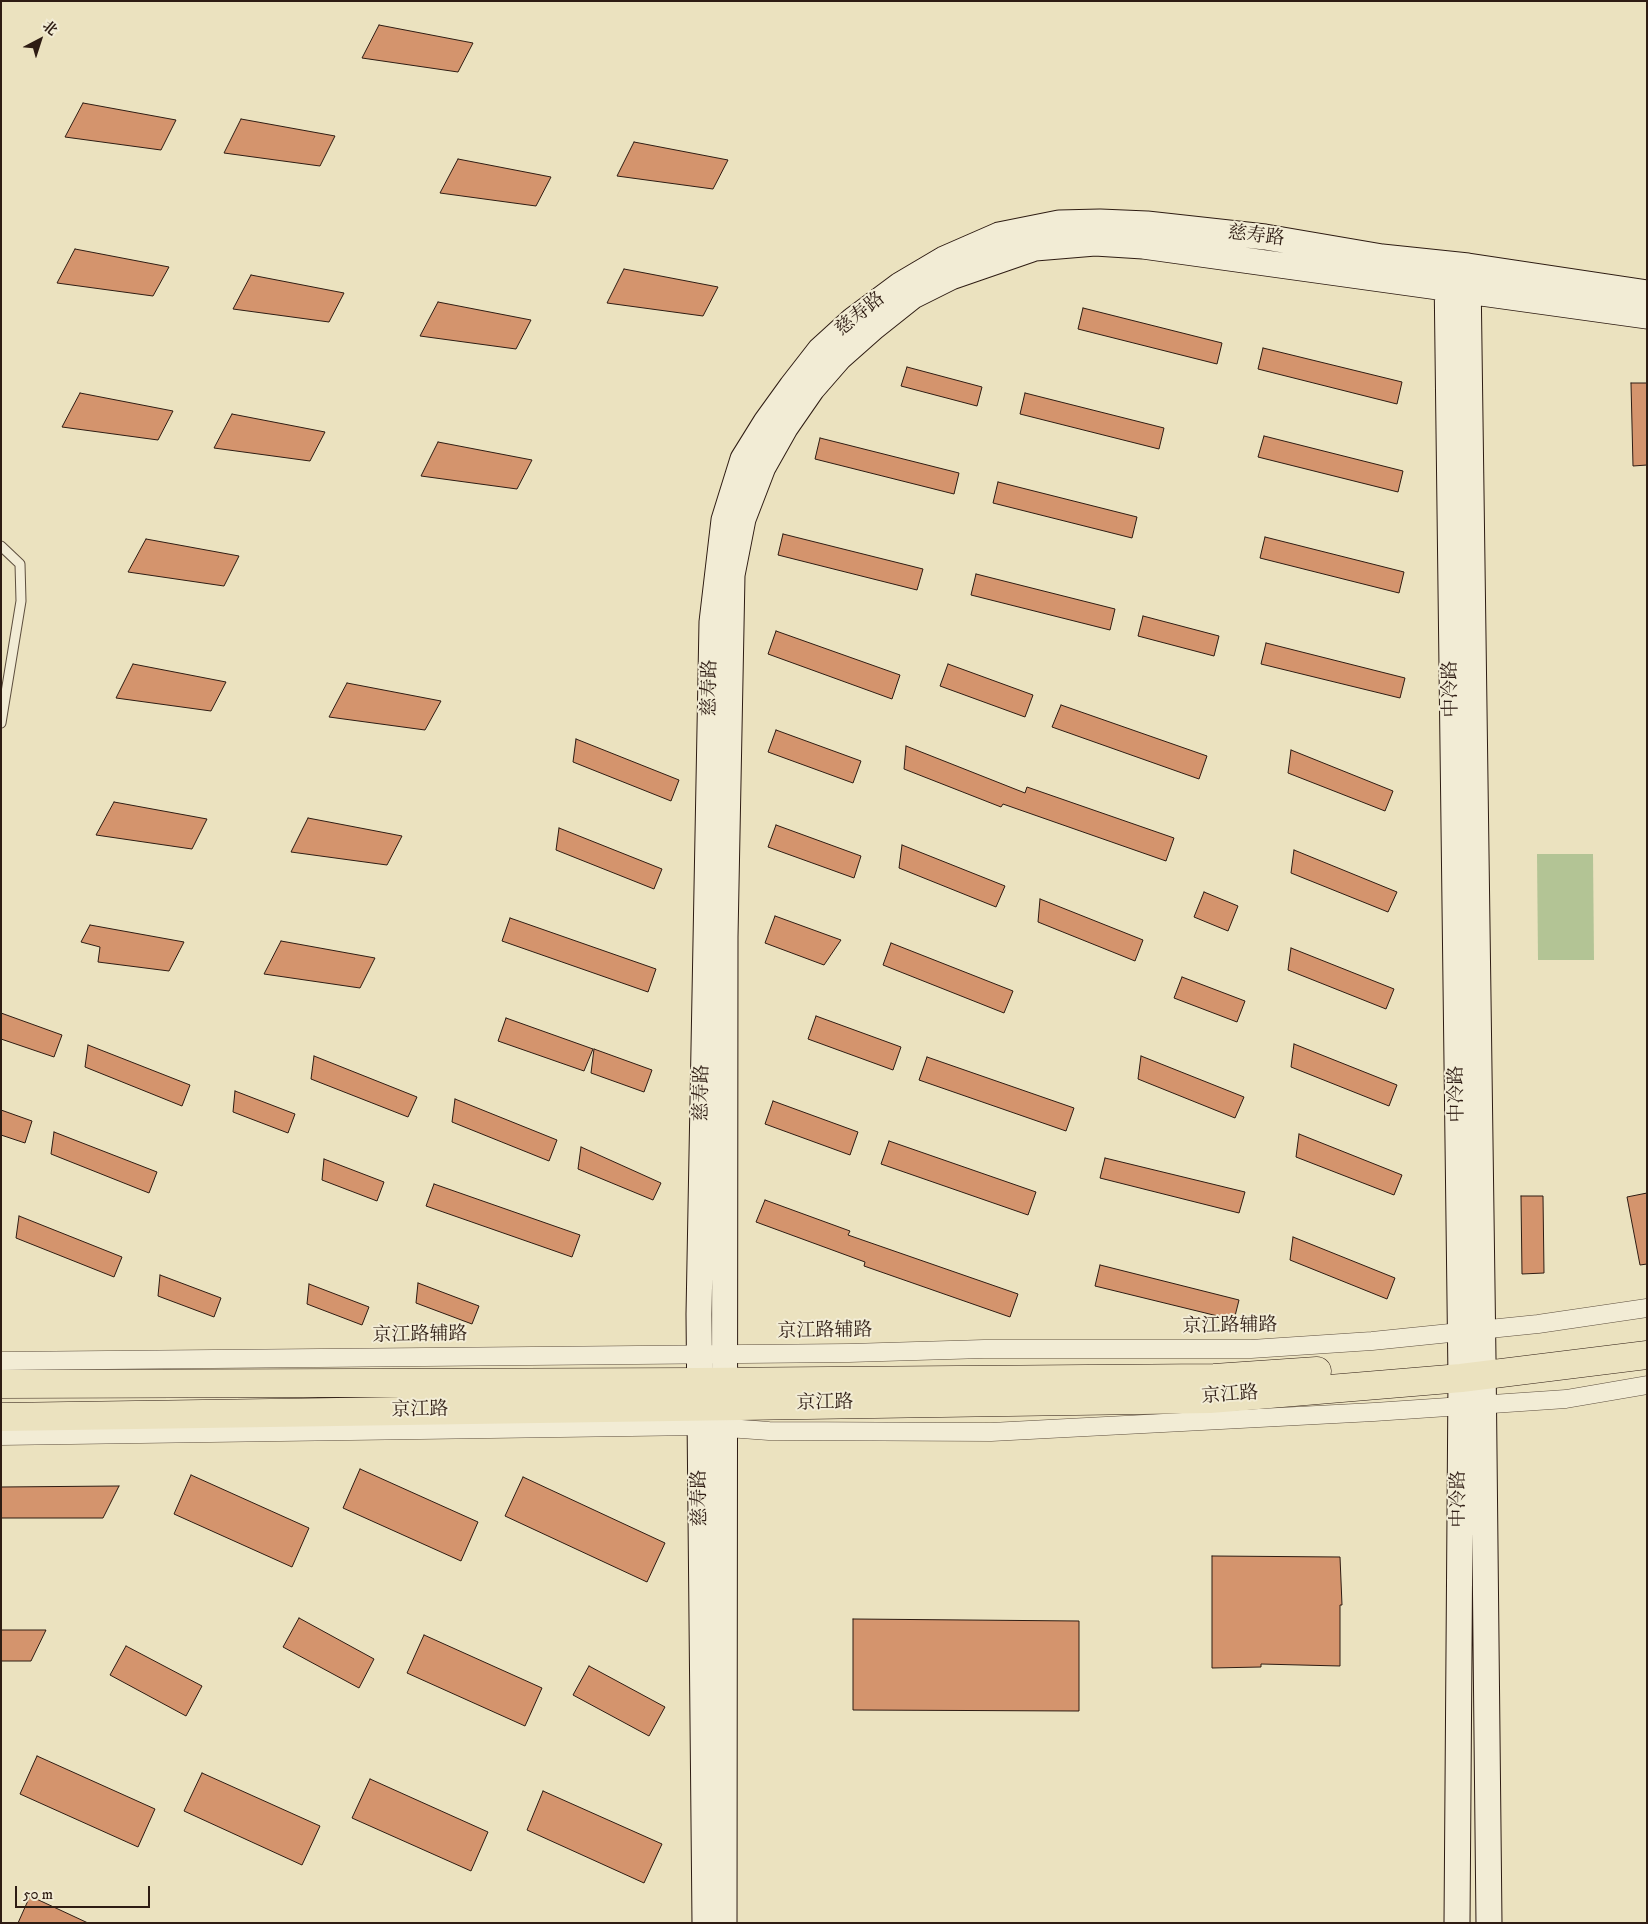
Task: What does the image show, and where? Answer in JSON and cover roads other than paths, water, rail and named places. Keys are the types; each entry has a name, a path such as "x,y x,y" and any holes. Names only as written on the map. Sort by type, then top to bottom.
{"main road":[{"name":"京江路","path":"1472,1368 1647,1337"},
{"name":"京江路","path":"1,1417 1210,1399 1472,1368 1647,1355"},
{"name":"京江路","path":"1,1384 712,1405"}],"street":[{"name":"慈寿路","path":"724,1923 712,1405 699,1355 712,622 724,520 743,459 766,422 820,350 852,320 900,285 944,259 999,235 1059,223 1147,224 1265,237 1382,257 1458,277 1647,316"},
{"name":"慈寿路","path":"706,1923 712,1405 724,1354 725,937 732,575 743,519 763,467 785,428 812,389 839,358 874,326 913,296 951,277 1035,248 1095,243 1143,246 1458,277 1647,293"},
{"name":"中冷路","path":"1457,1923 1472,1405 1458,277"},
{"name":"京江路辅路","path":"1,1361 699,1355 984,1349 1251,1349 1372,1341 1472,1331 1538,1324 1647,1308"},
{"path":"1,1436 712,1405 769,1431 991,1432 1566,1399 1647,1385"},
{"name":"中冷路","path":"1472,1405 1489,1923"}],"lane":[{"path":"1,546 20,564 21,601 1,723"}]}
